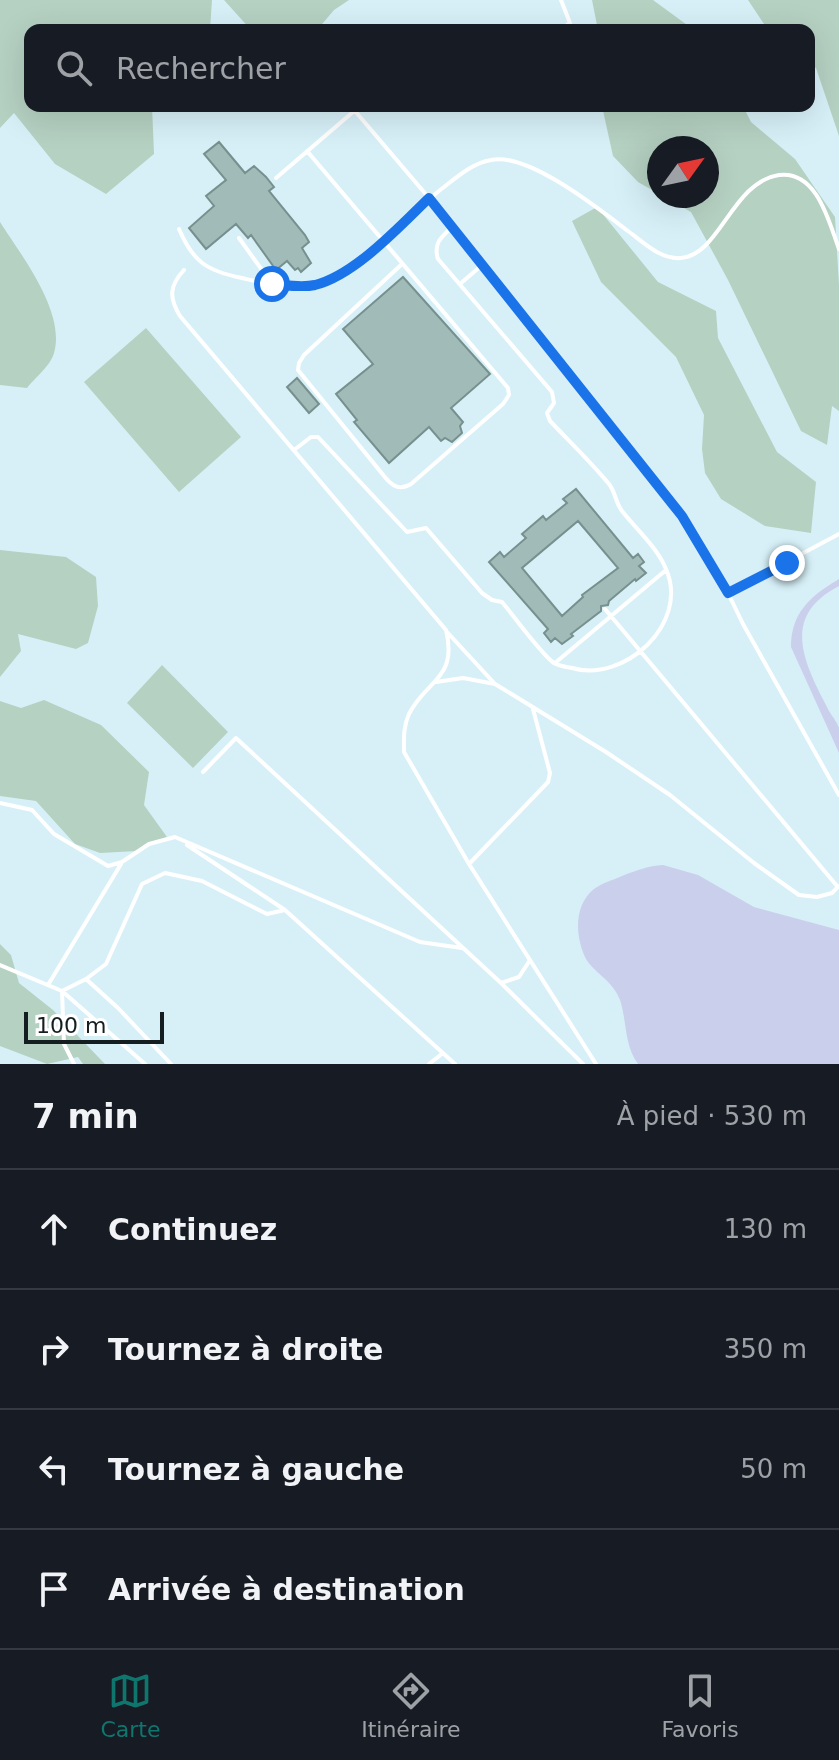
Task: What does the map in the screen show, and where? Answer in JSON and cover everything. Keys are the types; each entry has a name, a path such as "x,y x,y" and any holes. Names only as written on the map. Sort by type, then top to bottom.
{"lane":[{"path":"561,0 569,24"},
{"path":"276,178 354,112"},
{"path":"356,112 429,198 682,516 839,795"},
{"path":"307,151 504,381 509,395 503,404 411,484 399,488 392,486 298,370 304,355 402,264"},
{"path":"179,229 187,249 202,264 223,274 272,284 313,285 352,266 429,198 477,164 493,159 513,160 584,198 653,250 680,259 697,253 750,188 769,177 786,174 801,178 822,204 839,249"},
{"path":"294,450 311,437 318,437 407,532 426,528 482,593 502,602 555,663 585,672 625,663 642,651 657,632 671,591 666,570 653,548 619,507 610,486 550,421 547,413 554,403 552,392 438,259 435,250 438,241 452,227"},
{"path":"239,238 272,284"},
{"path":"460,284 482,265"},
{"path":"184,270 171,292 173,304 446,630 495,684 670,795 799,895 817,897 832,893 839,887 605,609"},
{"path":"728,593 839,534"},
{"path":"555,663 666,570"},
{"path":"446,630 449,655 436,682 411,710 403,734 404,752 469,864 596,1064"},
{"path":"436,682 463,678 495,684"},
{"path":"469,864 548,782 550,773 533,707"},
{"path":"203,772 236,738 464,948 583,1064"},
{"path":"0,803 32,810 54,834 108,866 122,862 149,844 175,837 420,942 464,948"},
{"path":"175,837 285,910 455,1064"},
{"path":"48,985 122,862"},
{"path":"62,991 106,964 142,884 165,873 202,881 267,914 285,910"},
{"path":"501,983 519,977 530,960"},
{"path":"0,965 62,991 145,1064"},
{"path":"86,979 171,1064"},
{"path":"62,991 64,1044 74,1064"},
{"path":"429,1064 443,1053"}],"green space":[{"path":"0,0 212,0 210,24 24,24 24,112 152,112 154,154 106,194 55,164 14,113 0,128"},
{"path":"224,0 349,0 334,10 322,24 246,24"},
{"path":"592,0 653,0 686,24 597,24"},
{"path":"748,0 839,0 839,136 815,67 815,24 764,24"},
{"path":"603,112 746,112 751,122 795,159 835,217 839,285 839,411 832,406 827,445 801,431 728,280 691,212 684,208 719,208 719,136 647,136 647,187 613,156"},
{"path":"597,207 658,282 716,311 718,338 777,452 816,482 811,533 765,526 721,499 705,473 702,449 704,415 676,357 601,282 572,221"},
{"path":"0,222 39,284 54,320 54,353 27,388 0,385"},
{"path":"146,328 241,437 179,492 84,382"},
{"path":"0,550 66,557 96,577 98,606 88,643 76,649 18,634 21,651 0,677"},
{"path":"162,665 228,732 193,768 127,703"},
{"path":"44,700 101,725 149,772 144,805 167,837 137,851 100,853 75,844 36,801 0,796 0,701 21,708"},
{"path":"0,944 11,955 19,983 53,1010 105,1064 83,1064 78,1057 47,1064 0,1046"}],"water":[{"path":"839,579 839,586 809,611 803,625 802,640 811,673 839,728 839,753 791,647 794,624 804,607"},
{"path":"663,865 698,875 754,907 839,930 839,1064 638,1064 628,1041 620,1000 613,987 585,957 579,939 578,921 583,903 597,887 638,870"}],"building":[{"path":"219,142 245,173 254,166 266,177 274,187 269,191 305,235 309,242 302,248 311,263 301,272 287,261 276,270 251,235 248,238 236,224 206,249 189,228 214,206 206,196 226,180 204,154"},
{"path":"403,277 490,374 451,408 463,422 460,426 462,433 452,442 445,438 441,441 429,427 389,463 354,422 357,420 336,394 373,364 343,329"},
{"path":"297,378 319,404 309,413 287,387"},
{"path":"576,489 633,558 638,554 644,562 639,566 646,573 635,579 608,605 601,606 601,611 562,644 555,638 551,642 544,633 548,629 489,562 500,552 504,557 526,538 522,534 543,516 546,520 567,503 563,499","holes":["578,521 618,568 582,595 562,616 522,568"]}],"route":[{"path":"272,284 313,285 328,280 352,266 429,198 682,516 728,593 787,563"}]}
